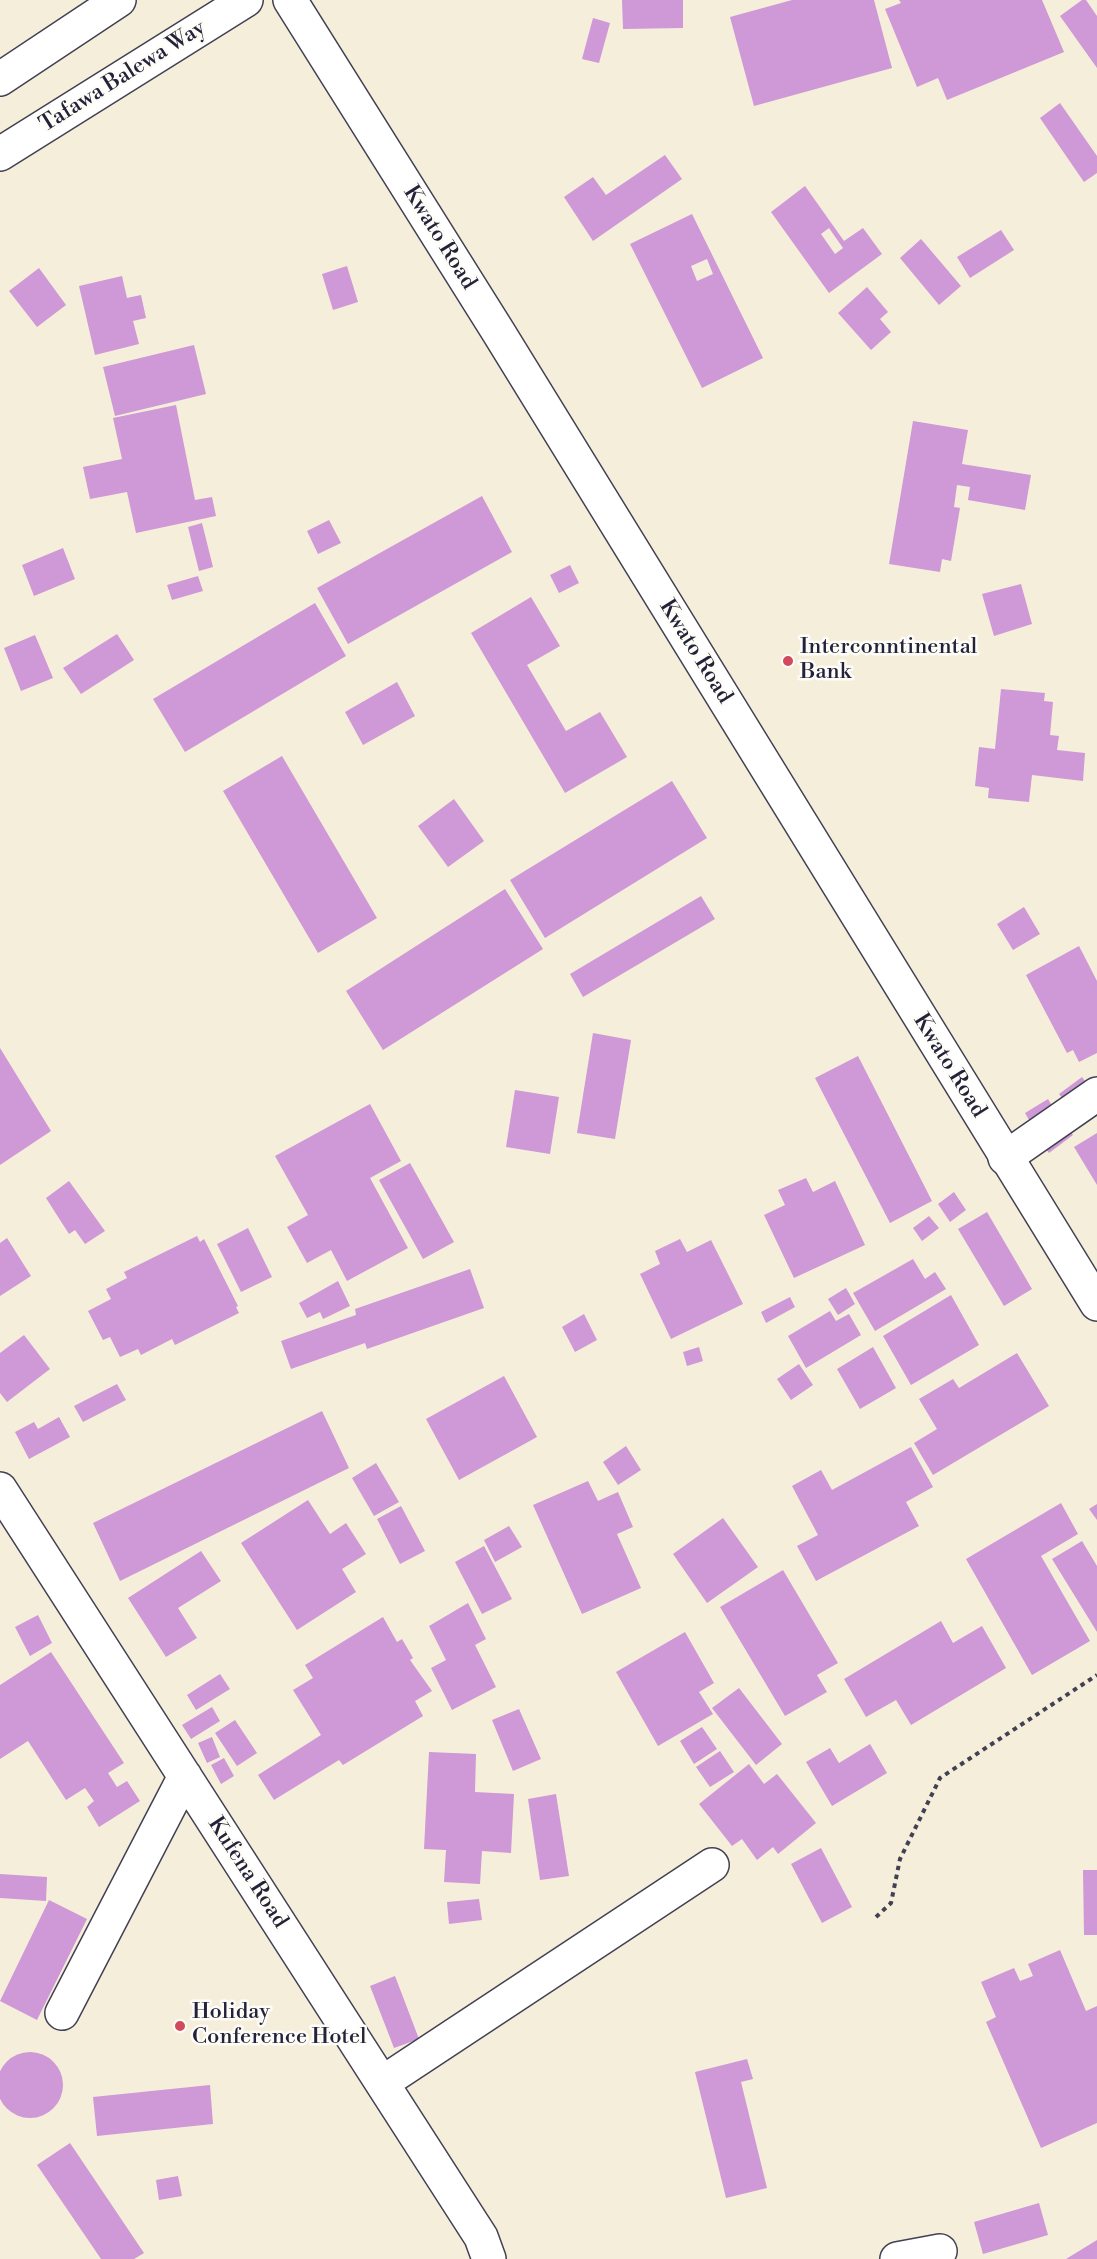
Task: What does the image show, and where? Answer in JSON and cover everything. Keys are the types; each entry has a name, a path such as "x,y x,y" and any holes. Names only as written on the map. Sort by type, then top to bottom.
{"street":[{"path":"0,78 119,0"},
{"name":"Tafawa Balewa Way","path":"0,154 246,0"},
{"name":"Kwato Road","path":"290,0 499,333 1097,1304"},
{"path":"1005,1158 1097,1094"},
{"name":"Kufena Road","path":"0,1489 481,2237 489,2259"},
{"path":"62,2013 185,1776"},
{"path":"382,2083 712,1865"},
{"path":"897,2259 940,2251"}],"path":[{"path":"876,1917 891,1903 900,1859 940,1778 1097,1675"}],"building":[{"path":"622,0 683,0 683,28 623,29"},
{"path":"792,0 874,0 892,68 754,106 730,17"},
{"path":"899,0 1042,0 1064,52 947,100 938,78 917,87 885,9 901,3"},
{"path":"1082,0 1086,0 1097,16 1097,68 1060,16"},
{"path":"593,18 610,23 599,63 582,59"},
{"path":"1060,103 1097,156 1097,173 1084,182 1040,118"},
{"path":"665,155 682,179 593,241 564,197 593,177 606,195"},
{"path":"805,186 844,241 863,228 882,254 829,293 771,212","holes":["829,228 843,248 835,254 821,234"]},
{"path":"692,214 763,358 702,388 630,244","holes":["707,259 713,274 697,281 691,266"]},
{"path":"1001,230 1014,250 970,278 957,257"},
{"path":"921,239 961,286 939,305 900,258"},
{"path":"347,266 358,302 333,310 322,274"},
{"path":"39,268 66,305 37,327 9,291"},
{"path":"122,276 127,298 141,295 146,318 133,321 139,344 95,355 79,286"},
{"path":"867,287 888,312 880,319 891,332 871,350 838,313"},
{"path":"194,345 206,394 115,416 103,367"},
{"path":"176,405 195,500 212,497 216,516 136,533 127,492 90,499 83,467 122,459 113,418"},
{"path":"913,421 968,430 962,464 1031,475 1025,510 968,500 970,487 957,485 954,507 960,508 951,561 942,559 940,572 889,564"},
{"path":"482,496 512,552 348,644 317,588"},
{"path":"329,520 341,543 318,554 307,531"},
{"path":"202,523 213,567 199,571 188,527"},
{"path":"63,548 75,579 34,596 22,565"},
{"path":"570,565 579,583 559,593 550,575"},
{"path":"198,576 203,591 172,600 167,585"},
{"path":"1021,584 1032,624 994,636 982,594"},
{"path":"531,597 560,646 527,665 566,731 600,712 627,757 565,793 471,633"},
{"path":"315,603 346,656 185,752 153,699"},
{"path":"117,634 134,660 81,694 63,668"},
{"path":"35,635 53,678 21,691 4,648"},
{"path":"397,682 415,716 363,745 345,712"},
{"path":"1001,689 1045,693 1044,701 1053,702 1050,735 1059,736 1057,750 1085,753 1083,781 1032,775 1029,802 988,798 989,788 975,786 979,747 995,749"},
{"path":"282,756 377,918 318,953 223,791"},
{"path":"672,781 707,838 545,938 510,880"},
{"path":"454,799 484,841 448,867 418,826"},
{"path":"505,889 543,949 383,1050 346,991"},
{"path":"701,896 715,919 583,997 570,974"},
{"path":"1024,907 1040,934 1013,950 997,924"},
{"path":"1079,946 1097,981 1097,1053 1079,1062 1073,1050 1067,1053 1026,975"},
{"path":"593,1033 631,1040 615,1139 577,1133"},
{"path":"0,1048 51,1131 0,1165"},
{"path":"858,1056 932,1201 890,1223 815,1078"},
{"path":"1082,1077 1090,1088 1067,1105 1059,1094"},
{"path":"515,1090 559,1097 550,1154 506,1147"},
{"path":"1048,1099 1055,1111 1032,1125 1025,1113"},
{"path":"370,1104 401,1161 370,1178 408,1248 347,1281 331,1250 307,1263 287,1227 308,1215 275,1156"},
{"path":"1066,1125 1073,1135 1049,1153 1041,1143"},
{"path":"1097,1133 1097,1185 1074,1147"},
{"path":"410,1163 454,1242 423,1259 379,1180"},
{"path":"806,1178 813,1192 835,1181 865,1245 794,1278 764,1215 785,1205 778,1190"},
{"path":"69,1181 105,1231 85,1244 75,1230 69,1234 46,1198"},
{"path":"954,1192 966,1210 950,1222 938,1204"},
{"path":"987,1212 1032,1289 1004,1306 958,1229"},
{"path":"929,1216 939,1228 922,1241 913,1228"},
{"path":"248,1228 272,1277 241,1292 217,1244"},
{"path":"197,1236 200,1242 204,1239 238,1306 236,1307 239,1313 175,1345 172,1339 141,1355 138,1349 120,1357 110,1337 103,1340 88,1311 111,1299 106,1289 127,1278 124,1272"},
{"path":"7,1238 31,1276 0,1296 0,1243"},
{"path":"680,1239 687,1252 711,1240 743,1304 671,1339 640,1274 660,1264 655,1251"},
{"path":"913,1259 925,1279 935,1272 946,1289 875,1331 853,1293"},
{"path":"470,1269 484,1308 367,1349 365,1343 291,1369 281,1341 356,1315 355,1309"},
{"path":"338,1281 350,1306 323,1319 320,1312 307,1318 299,1303"},
{"path":"846,1288 855,1304 838,1315 828,1299"},
{"path":"951,1295 979,1345 911,1385 883,1336"},
{"path":"790,1297 795,1307 766,1323 761,1312"},
{"path":"830,1311 836,1321 849,1314 861,1335 806,1368 788,1336"},
{"path":"584,1314 597,1340 575,1352 562,1327"},
{"path":"24,1335 50,1369 7,1402 0,1393 0,1353"},
{"path":"699,1347 703,1361 687,1366 683,1352"},
{"path":"873,1347 896,1388 860,1409 837,1369"},
{"path":"1017,1353 1049,1406 933,1475 914,1443 937,1429 919,1399 953,1379 959,1388"},
{"path":"799,1364 813,1385 791,1400 777,1379"},
{"path":"504,1376 537,1437 459,1480 426,1419"},
{"path":"117,1384 126,1400 83,1422 74,1406"},
{"path":"322,1411 349,1468 120,1581 93,1523"},
{"path":"59,1417 70,1437 29,1459 15,1432 34,1422 38,1429"},
{"path":"626,1446 641,1470 618,1485 603,1462"},
{"path":"911,1447 933,1487 906,1502 919,1526 816,1581 797,1546 818,1535 792,1486 821,1470 832,1490"},
{"path":"376,1463 399,1502 374,1516 352,1478"},
{"path":"588,1481 598,1501 618,1492 633,1527 617,1534 641,1588 582,1614 533,1505"},
{"path":"308,1500 330,1534 346,1523 366,1554 342,1569 356,1592 297,1630 241,1543"},
{"path":"1061,1503 1078,1534 1041,1556 1090,1641 1032,1675 966,1559"},
{"path":"1097,1504 1097,1520 1089,1509"},
{"path":"401,1506 425,1551 400,1564 377,1519"},
{"path":"723,1518 758,1567 707,1603 673,1554"},
{"path":"509,1526 522,1547 495,1562 484,1540"},
{"path":"1082,1541 1097,1566 1097,1632 1052,1559"},
{"path":"484,1546 512,1599 482,1614 455,1562"},
{"path":"201,1551 221,1581 178,1608 197,1638 166,1657 128,1598"},
{"path":"783,1570 838,1663 817,1675 827,1692 785,1716 720,1607"},
{"path":"468,1603 486,1639 475,1645 496,1687 452,1710 431,1668 446,1660 429,1626"},
{"path":"38,1615 52,1643 30,1656 15,1627"},
{"path":"383,1617 397,1642 402,1639 413,1658 410,1660 432,1691 415,1701 423,1716 343,1765 339,1760 274,1800 258,1775 321,1735 293,1690 313,1678 305,1665"},
{"path":"941,1621 953,1643 982,1626 1006,1668 911,1725 896,1700 866,1717 844,1679"},
{"path":"685,1632 714,1683 699,1692 713,1714 658,1746 616,1672"},
{"path":"51,1652 124,1763 108,1773 117,1787 127,1781 140,1801 99,1827 87,1807 94,1801 85,1788 66,1800 28,1741 0,1759 0,1685"},
{"path":"220,1674 230,1689 196,1710 187,1695"},
{"path":"739,1688 782,1744 756,1765 712,1708"},
{"path":"212,1707 220,1721 191,1739 182,1725"},
{"path":"519,1709 541,1759 513,1771 492,1720"},
{"path":"235,1720 257,1753 237,1766 215,1733"},
{"path":"702,1727 717,1749 694,1764 680,1741"},
{"path":"212,1737 220,1757 207,1763 198,1743"},
{"path":"870,1744 887,1773 832,1806 806,1762 830,1748 839,1763"},
{"path":"720,1751 734,1772 710,1787 696,1767"},
{"path":"429,1752 476,1754 475,1792 514,1794 511,1853 482,1851 480,1884 444,1882 446,1850 424,1849"},
{"path":"224,1758 234,1776 221,1784 211,1765"},
{"path":"749,1764 764,1784 777,1774 816,1823 778,1854 773,1847 757,1860 742,1839 732,1846 699,1804"},
{"path":"556,1794 569,1876 540,1880 528,1799"},
{"path":"821,1848 852,1907 822,1923 791,1864"},
{"path":"1083,1870 1097,1870 1097,1935 1084,1935"},
{"path":"0,1874 47,1877 46,1901 0,1898"},
{"path":"479,1899 482,1920 449,1924 447,1902"},
{"path":"49,1900 87,1919 37,2020 0,2001"},
{"path":"1060,1950 1086,2011 1097,2006 1097,2123 1041,2148 986,2022 996,2017 981,1982 1014,1968 1020,1981 1033,1976 1028,1964"},
{"path":"395,1976 419,2039 394,2048 370,1986"},
{"path":"36,2052 54,2061 61,2072 63,2085 61,2098 54,2109 43,2116 24,2118 6,2109 -1,2098 -3,2079 6,2061 17,2054"},
{"path":"747,2059 753,2079 741,2082 767,2188 726,2198 695,2072"},
{"path":"210,2085 213,2124 97,2136 93,2097"},
{"path":"70,2143 144,2253 134,2259 101,2259 37,2165"},
{"path":"178,2176 182,2196 159,2200 156,2180"},
{"path":"1039,2203 1048,2235 983,2254 974,2222"},
{"path":"1097,2240 1097,2259 1066,2259"}],"place":[{"name":"Interconntinental Bank","path":"788,661"},
{"name":"Holiday Conference Hotel","path":"180,2026"}]}
